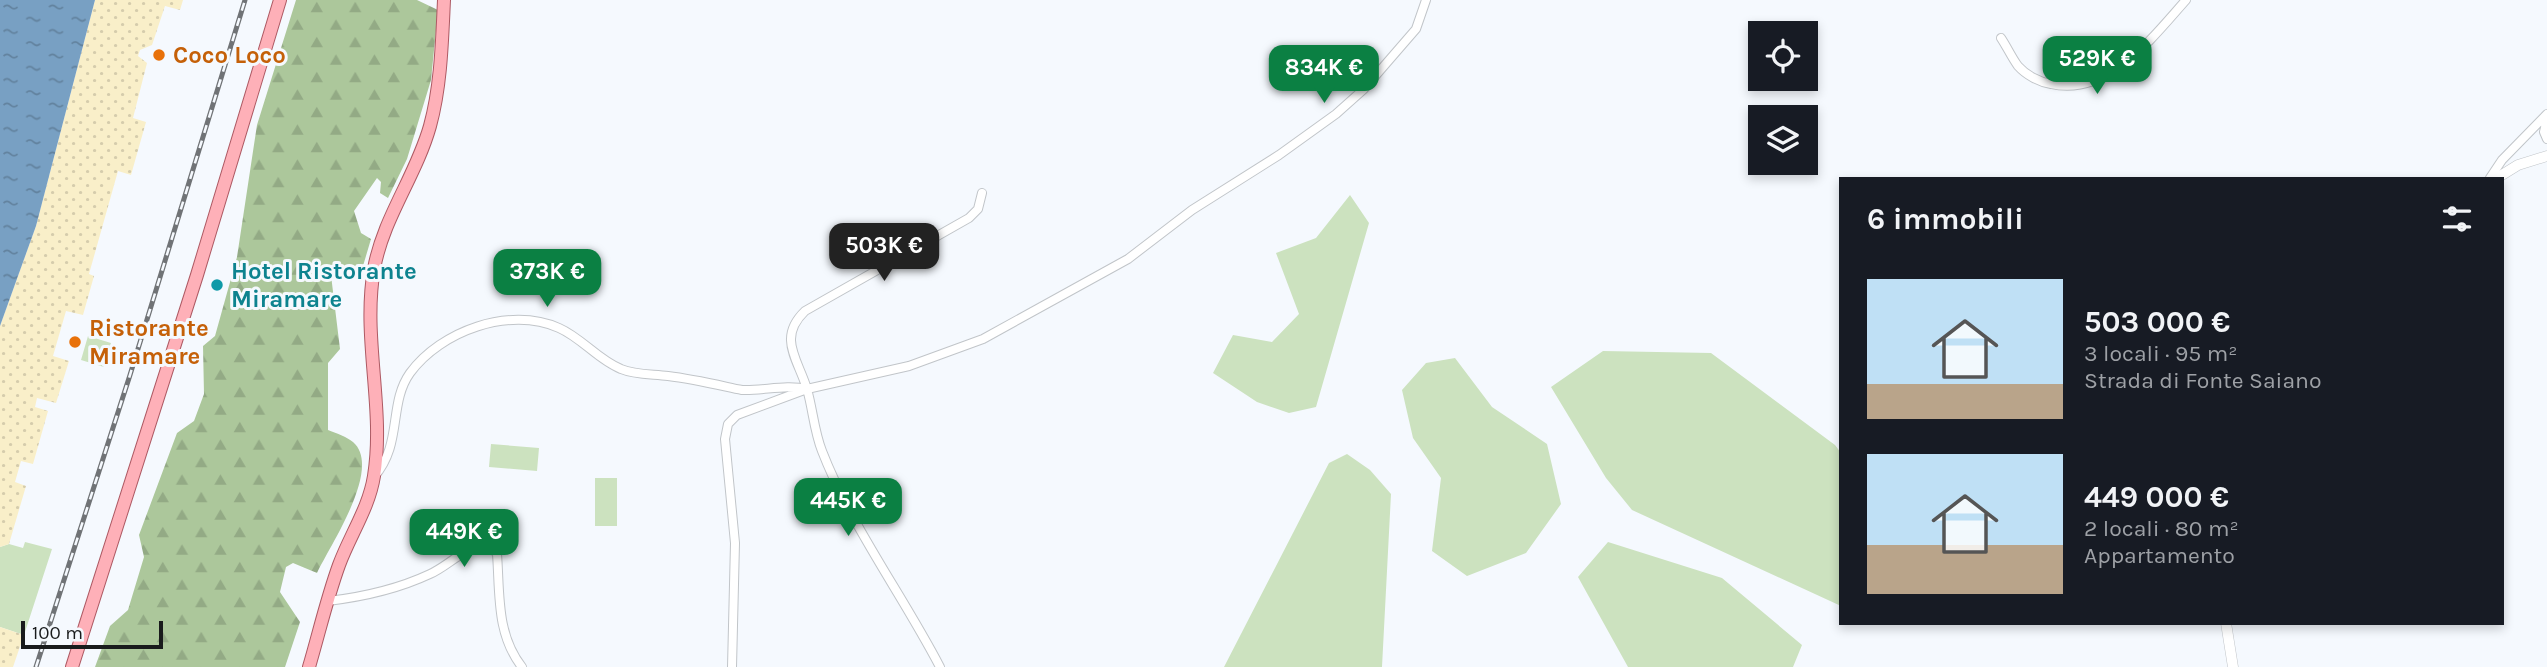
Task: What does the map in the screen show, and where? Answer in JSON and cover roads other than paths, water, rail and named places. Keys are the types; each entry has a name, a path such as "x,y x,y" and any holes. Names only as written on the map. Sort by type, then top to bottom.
{"main road":[{"path":"72,667 193,288 279,0"},
{"path":"309,667 328,601 374,478 376,432 371,302 374,270 391,214 429,128 439,83 444,0"}],"street":[{"path":"732,667 735,543 725,439 728,424 737,415 807,389 909,366 983,339 1128,260 1192,210 1279,155 1336,114 1364,89 1416,29 1426,0"},
{"path":"2001,38 2028,74 2046,83 2070,88 2094,82 2115,69 2156,34 2186,0"},
{"path":"2547,116 2544,132 2547,139"},
{"path":"2491,177 2502,160 2547,116"},
{"path":"2499,177 2518,165 2547,156"},
{"path":"940,667 842,497 815,431 807,389 791,346 790,332 795,321 805,312 969,218 978,209 982,193"},
{"path":"374,478 385,465 391,450 399,402 408,376 420,361 446,339 500,322 536,321 557,327 624,371 742,390 761,391 792,386 807,389"},
{"path":"328,601 357,598 413,581 464,552 484,546 492,548 497,554 501,622 508,648 522,667"},
{"path":"2226,625 2233,667"}],"water":[{"path":"0,0 95,0 36,226 0,326"}],"railway":[{"path":"36,667 130,375 245,0"}],"place":[{"name":"Coco Loco","path":"159,55"},
{"name":"Hotel Ristorante Miramare","path":"217,285"},
{"name":"Ristorante Miramare","path":"75,342"}]}
